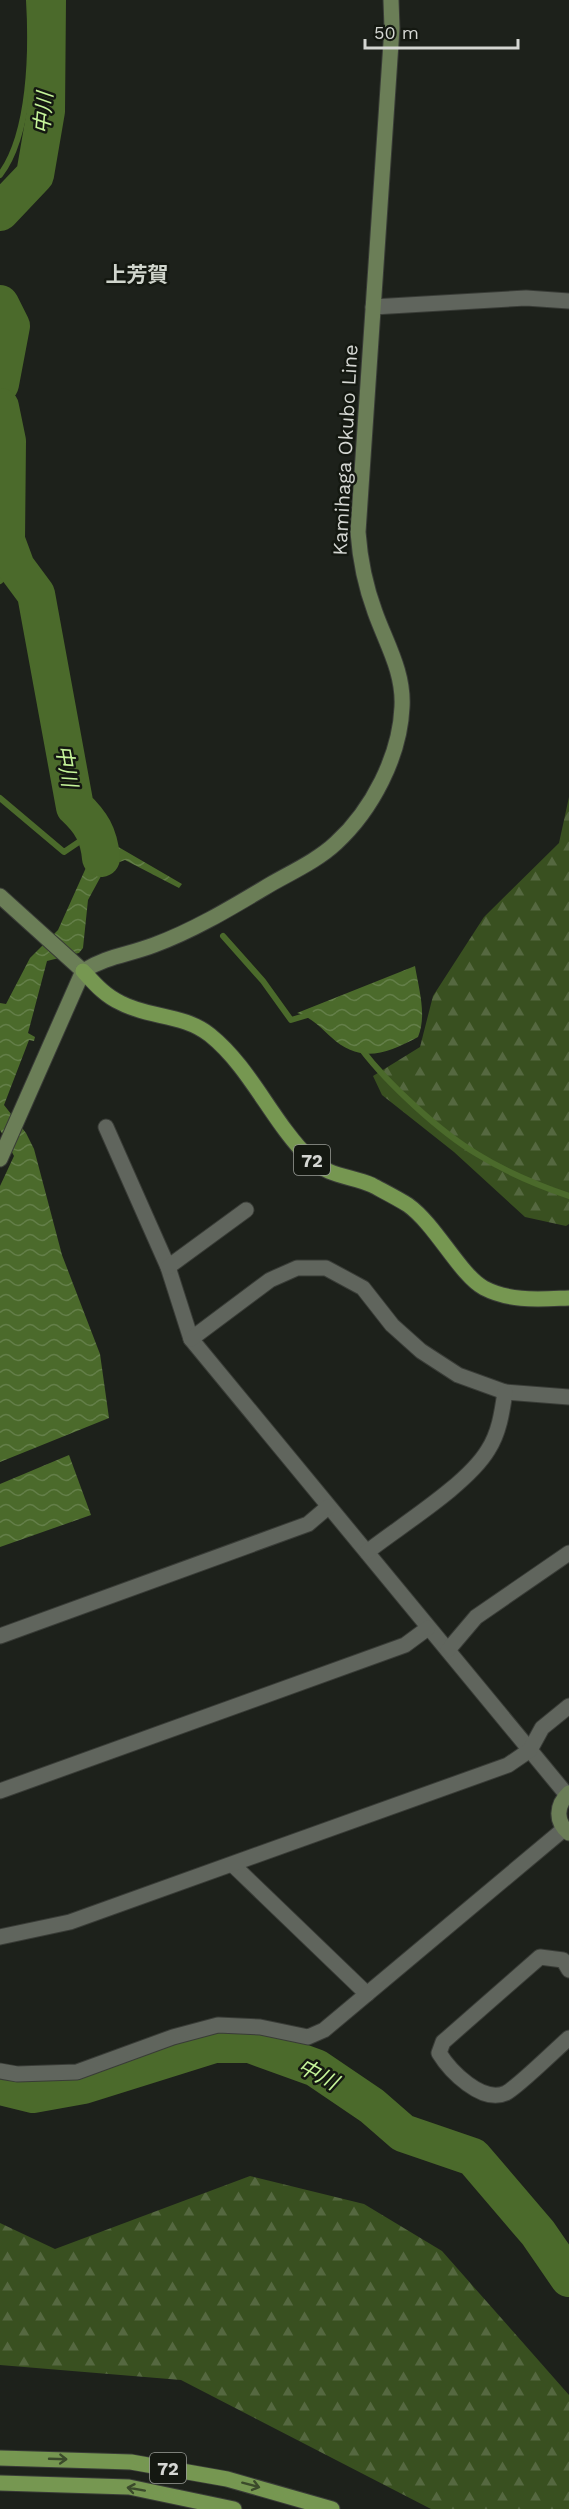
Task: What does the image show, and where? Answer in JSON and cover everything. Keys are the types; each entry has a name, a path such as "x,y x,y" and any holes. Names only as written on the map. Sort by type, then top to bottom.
{"main road":[{"name":"Kamihaga Okubo Line","path":"78,967 154,945 233,906 301,867 336,843 363,810 384,776 402,706 397,663 375,613 360,564 358,532 392,28 391,0"},
{"path":"0,896 78,967 3,1152"},
{"name":"72","path":"78,967 102,992 121,1004 184,1021 209,1035 232,1059 311,1160 332,1174 371,1185 407,1205 432,1227 483,1287 507,1296 528,1299 569,1298"},
{"path":"567,1831 559,1815 559,1808 568,1794"},
{"name":"72","path":"0,2458 131,2462 227,2479 332,2509"},
{"name":"72","path":"0,2483 129,2487 234,2509"}],"street":[{"path":"373,307 526,298 569,301"},
{"path":"106,1127 168,1268 191,1339 428,1628 568,1794"},
{"path":"168,1268 246,1210"},
{"path":"191,1339 270,1280 297,1268 326,1268 363,1288 392,1325 421,1351 458,1375 505,1392 569,1397"},
{"path":"367,1552 470,1473 488,1450 496,1432 505,1392"},
{"path":"0,1636 308,1524 328,1507"},
{"path":"448,1650 476,1617 569,1553"},
{"path":"0,1791 405,1646 428,1628"},
{"path":"0,1937 70,1923 508,1766 530,1750 542,1728 569,1706"},
{"path":"0,2071 17,2074 77,2072 173,2037 218,2025 260,2027 308,2037 324,2030 567,1831"},
{"path":"233,1865 367,1994"},
{"path":"569,1970 563,1960 540,1957 443,2042 439,2053 449,2070 477,2090 491,2095 506,2093 569,2038"}],"green space":[{"path":"569,797 569,1224 566,1226 525,1217 454,1152 382,1095 373,1076 420,1047 433,996 484,917 559,843"},
{"path":"250,2176 364,2204 442,2251 569,2395 569,2509 431,2509 181,2380 0,2365 0,2223 55,2249"}],"water":[{"path":"82,812 93,816 97,824 106,822 115,845 182,884 179,888 125,860 106,867 88,900 83,948 79,953 47,961 28,1033 35,1037 34,1041 29,1040 4,1105 26,1133 34,1149 62,1255 100,1354 109,1418 0,1462 0,1186 14,1156 0,1130 0,1003 6,1004 30,958 58,930 93,852 88,826 72,814"},
{"path":"415,966 421,1002 421,1029 418,1037 395,1048 373,1054 352,1051 311,1020 297,1013"},
{"path":"69,1455 91,1515 0,1547 0,1484"}],"waterway":[{"path":"0,175 10,158 24,115 29,67 29,0"},
{"name":"中川","path":"0,212 35,175 46,111 47,0"},
{"name":"中川","path":"0,304 11,326 0,384"},
{"name":"中川","path":"0,407 7,441 6,540 16,567 36,594 75,807 86,818 93,830 101,858"},
{"path":"0,581 16,567"},
{"path":"0,798 64,852 95,831"},
{"path":"223,936 263,981 291,1020 311,1014"},
{"path":"362,1050 386,1078 415,1106 463,1145 510,1172 569,1196"},
{"name":"中川","path":"0,2086 33,2094 83,2085 214,2044 250,2044 316,2068 372,2106 403,2133 473,2157 538,2233 569,2278"}],"district":[{"name":"上芳賀","path":"137,274"}]}
